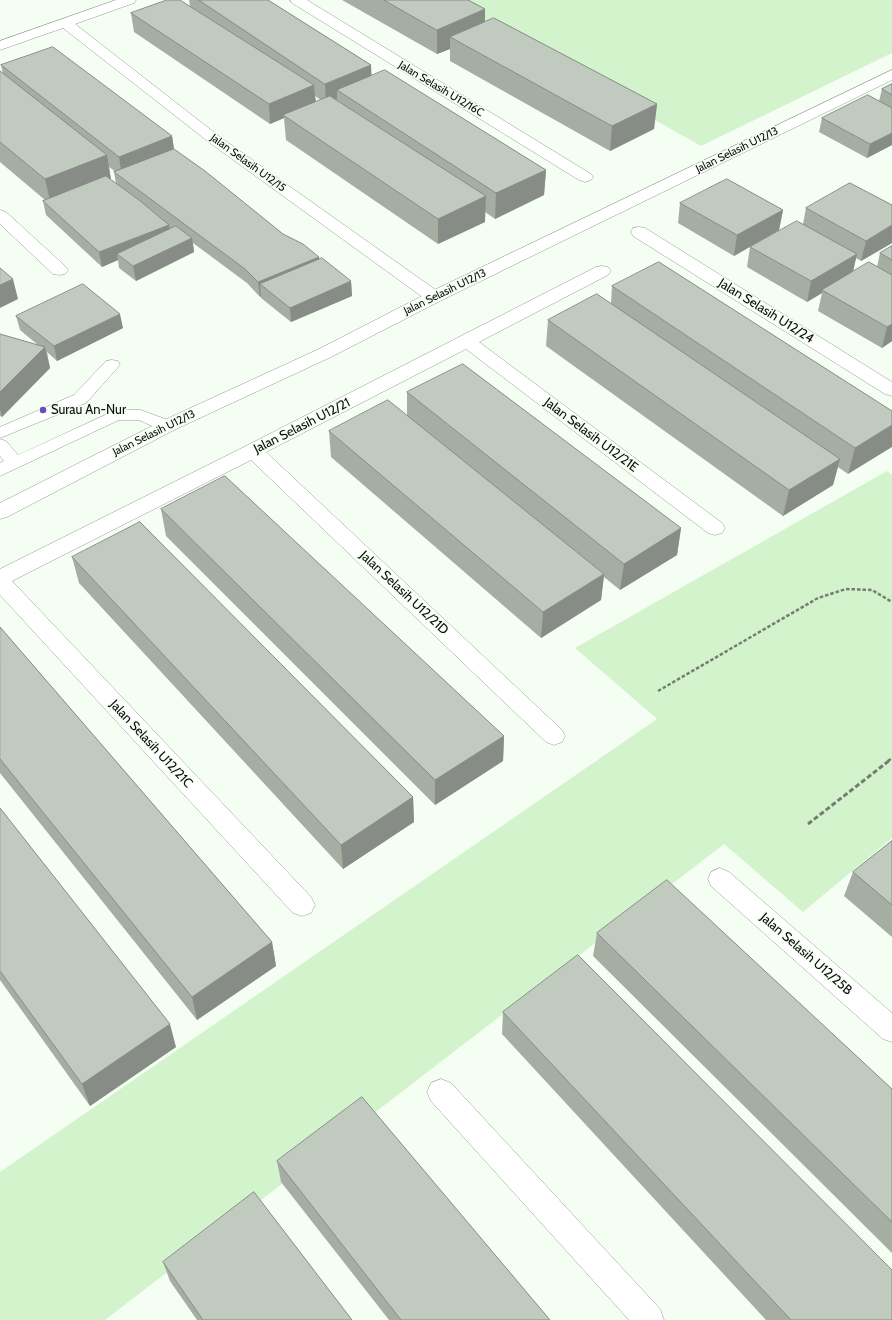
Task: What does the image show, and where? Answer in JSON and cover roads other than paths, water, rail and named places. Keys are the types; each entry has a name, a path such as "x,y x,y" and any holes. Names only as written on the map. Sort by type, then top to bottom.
{"street":[{"path":"0,46 129,0"},
{"name":"Jalan Selasih U12/16C","path":"298,0 585,176"},
{"name":"Jalan Selasih U12/15","path":"65,23 215,140 434,297"},
{"name":"Jalan Selasih U12/13","path":"0,512 167,426 326,353 434,297 892,74"},
{"path":"0,215 59,270"},
{"name":"Jalan Selasih U12/24","path":"639,232 892,390"},
{"name":"Jalan Selasih U12/21","path":"0,578 253,451 602,272"},
{"name":"Jalan Selasih U12/21E","path":"467,341 715,528"},
{"name":"Jalan Selasih U12/21D","path":"253,451 554,736"},
{"name":"Jalan Selasih U12/21C","path":"0,582 302,906"},
{"name":"Jalan Selasih U12/25B","path":"720,879 892,1030"},
{"path":"442,1092 648,1320"}],"lane":[{"path":"0,433 80,399 112,365"},
{"path":"0,470 116,415 141,415 167,426"},
{"path":"0,445 15,463"}],"place":[{"name":"Surau An-Nur","path":"43,410"}]}
